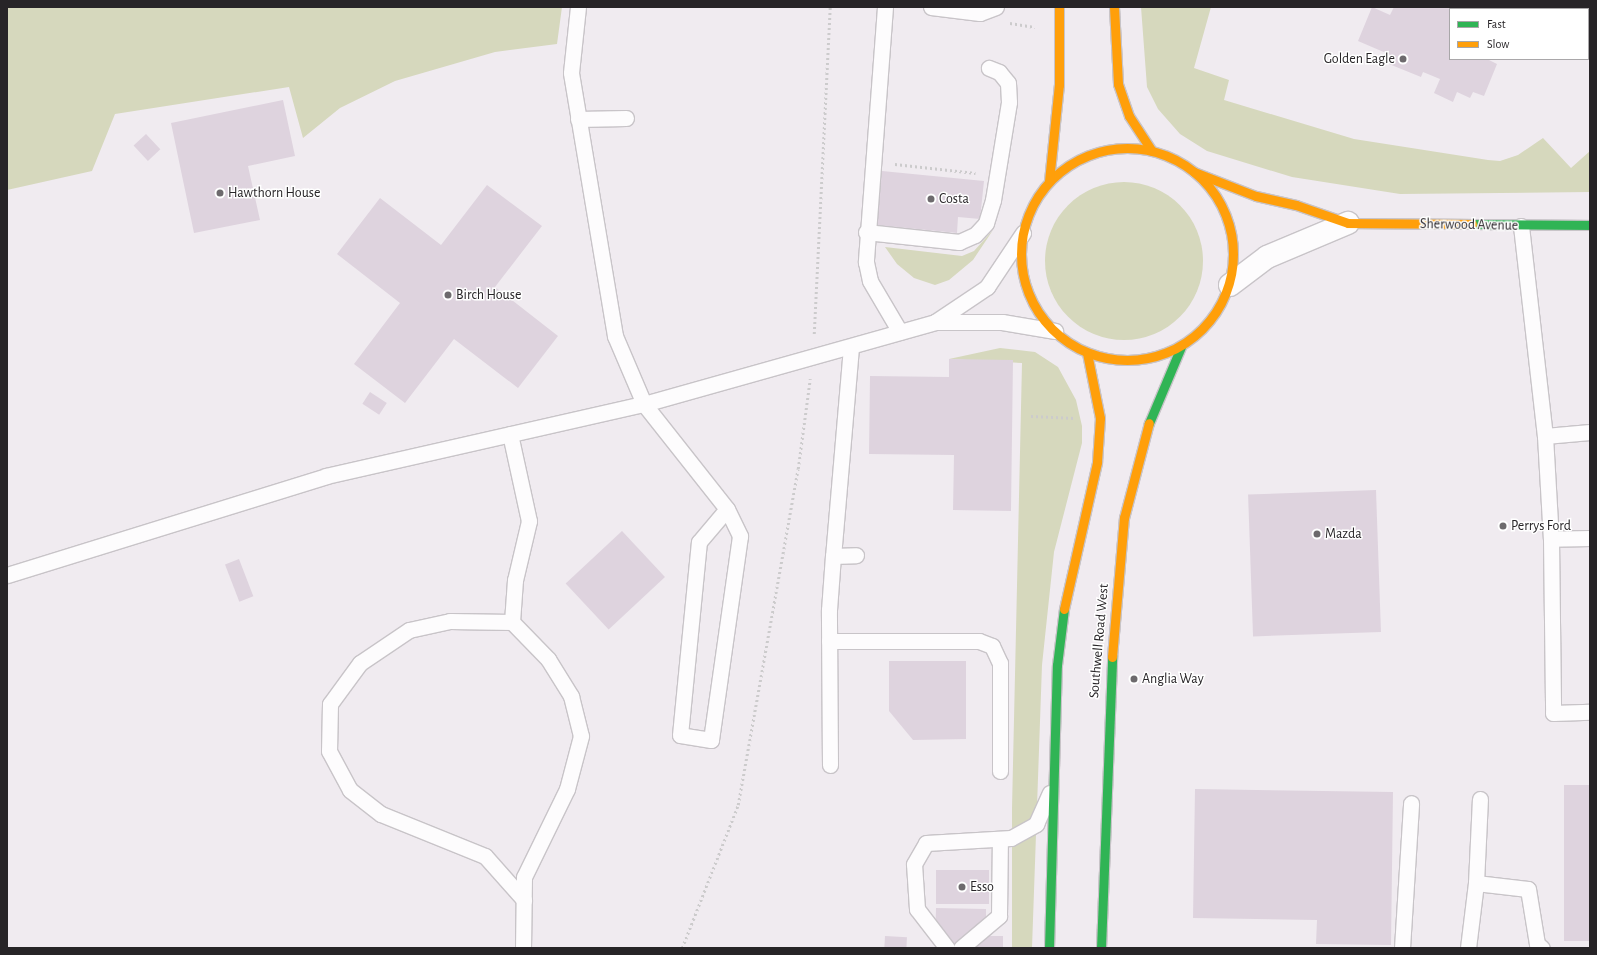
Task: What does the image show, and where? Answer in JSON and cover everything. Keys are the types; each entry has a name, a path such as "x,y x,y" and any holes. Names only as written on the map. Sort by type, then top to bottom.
{"main road":[{"path":"1049,181 1059,85 1059,7"},
{"path":"1114,7 1118,84 1129,116 1152,150"},
{"path":"1125,148 1152,150 1174,158 1194,172 1216,195 1229,223 1234,254 1230,285 1219,309 1206,325 1181,346 1151,358 1119,361 1088,353 1055,331 1043,319 1029,294 1021,264 1023,233 1034,203 1049,181 1074,162 1099,152 1125,148"},
{"name":"Sherwood Avenue","path":"1194,172 1256,196 1296,205 1348,223 1521,226 1590,225"},
{"name":"Southwell Road West","path":"1101,948 1108,707 1124,518 1150,418 1181,346"},
{"path":"1049,948 1057,665 1066,592 1097,462 1100,418 1088,353"}],"street":[{"name":"Sherwood Avenue","path":"1230,285 1267,257 1348,223"}],"lane":[{"path":"578,7 571,73 615,336 644,404 727,509 740,536 711,740 680,735 699,542 727,509"},
{"path":"885,7 866,232 866,262 870,281 900,332"},
{"path":"931,7 980,13 996,7"},
{"path":"866,232 959,242 975,234 986,223 993,200 1009,102 1008,83 999,72 989,68"},
{"path":"578,119 626,118"},
{"path":"1521,226 1545,436 1551,539 1553,713 1590,712"},
{"path":"936,322 987,287 1023,233"},
{"path":"7,574 326,476 644,404 936,322 1002,322 1055,331"},
{"path":"830,765 829,641 833,556 851,347"},
{"path":"1545,436 1590,432"},
{"path":"510,434 529,521 515,580 512,622"},
{"path":"1551,539 1590,538"},
{"path":"833,556 856,555"},
{"path":"523,948 524,900 524,877 567,789 581,736 571,696 548,659 512,622 450,621 409,630 360,663 330,704 329,751 350,790 381,814 484,856 524,900"},
{"path":"829,641 979,641 992,646 1000,663 1000,771"},
{"path":"947,948 917,909 914,864 926,843 1011,838 1036,824 1054,786"},
{"path":"1468,948 1476,883 1480,799"},
{"path":"1402,948 1411,802"},
{"path":"960,948 999,916 1000,839"},
{"path":"1476,883 1528,889 1537,944 1542,948"}],"path":[{"path":"682,948 738,805 798,469 813,356 830,7"},
{"path":"1007,19 1010,23 1036,27"},
{"path":"872,161 979,173"},
{"path":"1031,416 1076,418"}],"green space":[{"path":"7,7 562,7 557,44 495,52 395,81 340,108 303,138 289,87 115,114 92,171 7,190"},
{"path":"1141,7 1211,7 1194,68 1229,80 1224,100 1354,139 1488,160 1500,161 1518,155 1543,138 1571,168 1590,151 1590,192 1400,194 1292,177 1207,151 1180,134 1158,109 1147,87"},
{"path":"1124,182 1154,188 1180,205 1197,231 1203,261 1197,291 1180,317 1154,334 1124,340 1094,334 1068,317 1051,291 1045,261 1051,231 1068,205 1094,188"},
{"path":"993,230 973,260 949,280 935,285 914,278 897,264 885,247 962,256 974,251"},
{"path":"1000,348 1035,352 1058,367 1076,400 1082,426 1082,443 1054,552 1042,665 1032,948 1012,948 1012,808 1022,363 949,359"}],"building":[{"path":"1372,7 1390,15 1394,7 1509,8 1449,8 1449,60 1489,60 1497,64 1484,96 1473,92 1470,98 1457,92 1453,102 1434,93 1440,79 1423,72 1421,77 1389,64 1393,56 1358,41"},
{"name":"Hawthorn House","path":"283,100 295,156 248,166 260,220 194,233 171,123"},
{"path":"146,134 160,149 148,161 134,146"},
{"name":"Costa","path":"882,171 984,181 980,219 958,217 957,233 877,225"},
{"name":"Birch House","path":"487,185 542,226 495,287 558,336 518,388 454,339 405,403 354,364 400,303 337,254 380,198 441,245"},
{"path":"949,359 1013,360 1011,511 953,510 954,455 869,454 870,376 949,377"},
{"path":"370,392 387,403 379,415 362,404"},
{"path":"1376,490 1381,632 1253,636 1248,494"},
{"path":"622,531 665,577 609,630 566,584"},
{"path":"239,559 253,596 239,602 225,564"},
{"path":"889,661 966,661 966,739 913,740 889,711"},
{"path":"1564,785 1590,785 1590,941 1564,941"},
{"path":"1195,789 1393,792 1391,945 1316,944 1317,920 1193,918"},
{"name":"Esso","path":"936,870 989,870 989,904 936,904"},
{"path":"936,908 986,909 986,936 1003,936 1003,948 935,948"},
{"path":"885,936 907,937 906,948 884,948"}],"traffic: fast":[{"path":"1472,224 1590,225"},
{"path":"1149,423 1181,347"},
{"path":"1049,948 1057,665 1064,609"},
{"path":"1101,948 1112,657"}],"traffic: slow":[{"path":"1049,181 1059,85 1059,7"},
{"path":"1114,7 1118,84 1129,116 1152,151"},
{"path":"1127,148 1148,150 1168,156 1186,166 1202,179 1215,195 1225,213 1231,233 1233,254 1231,275 1225,295 1215,313 1202,329 1186,342 1168,352 1148,358 1127,360 1106,358 1086,352 1068,342 1052,329 1039,313 1029,295 1023,275 1021,254 1023,233 1029,213 1039,195 1052,179 1068,166 1086,156 1106,150 1127,148"},
{"path":"1194,172 1256,196 1296,205 1348,223 1472,224"},
{"path":"1064,609 1097,462 1100,418 1087,353"},
{"path":"1112,657 1124,518 1149,423"}],"place":[{"name":"Golden Eagle","path":"1403,59"},
{"name":"Hawthorn House","path":"220,193"},
{"name":"Costa","path":"931,199"},
{"name":"Birch House","path":"448,295"},
{"name":"Perrys Ford","path":"1503,526"},
{"name":"Mazda","path":"1317,534"},
{"name":"Anglia Way","path":"1134,679"},
{"name":"Esso","path":"962,887"}]}
